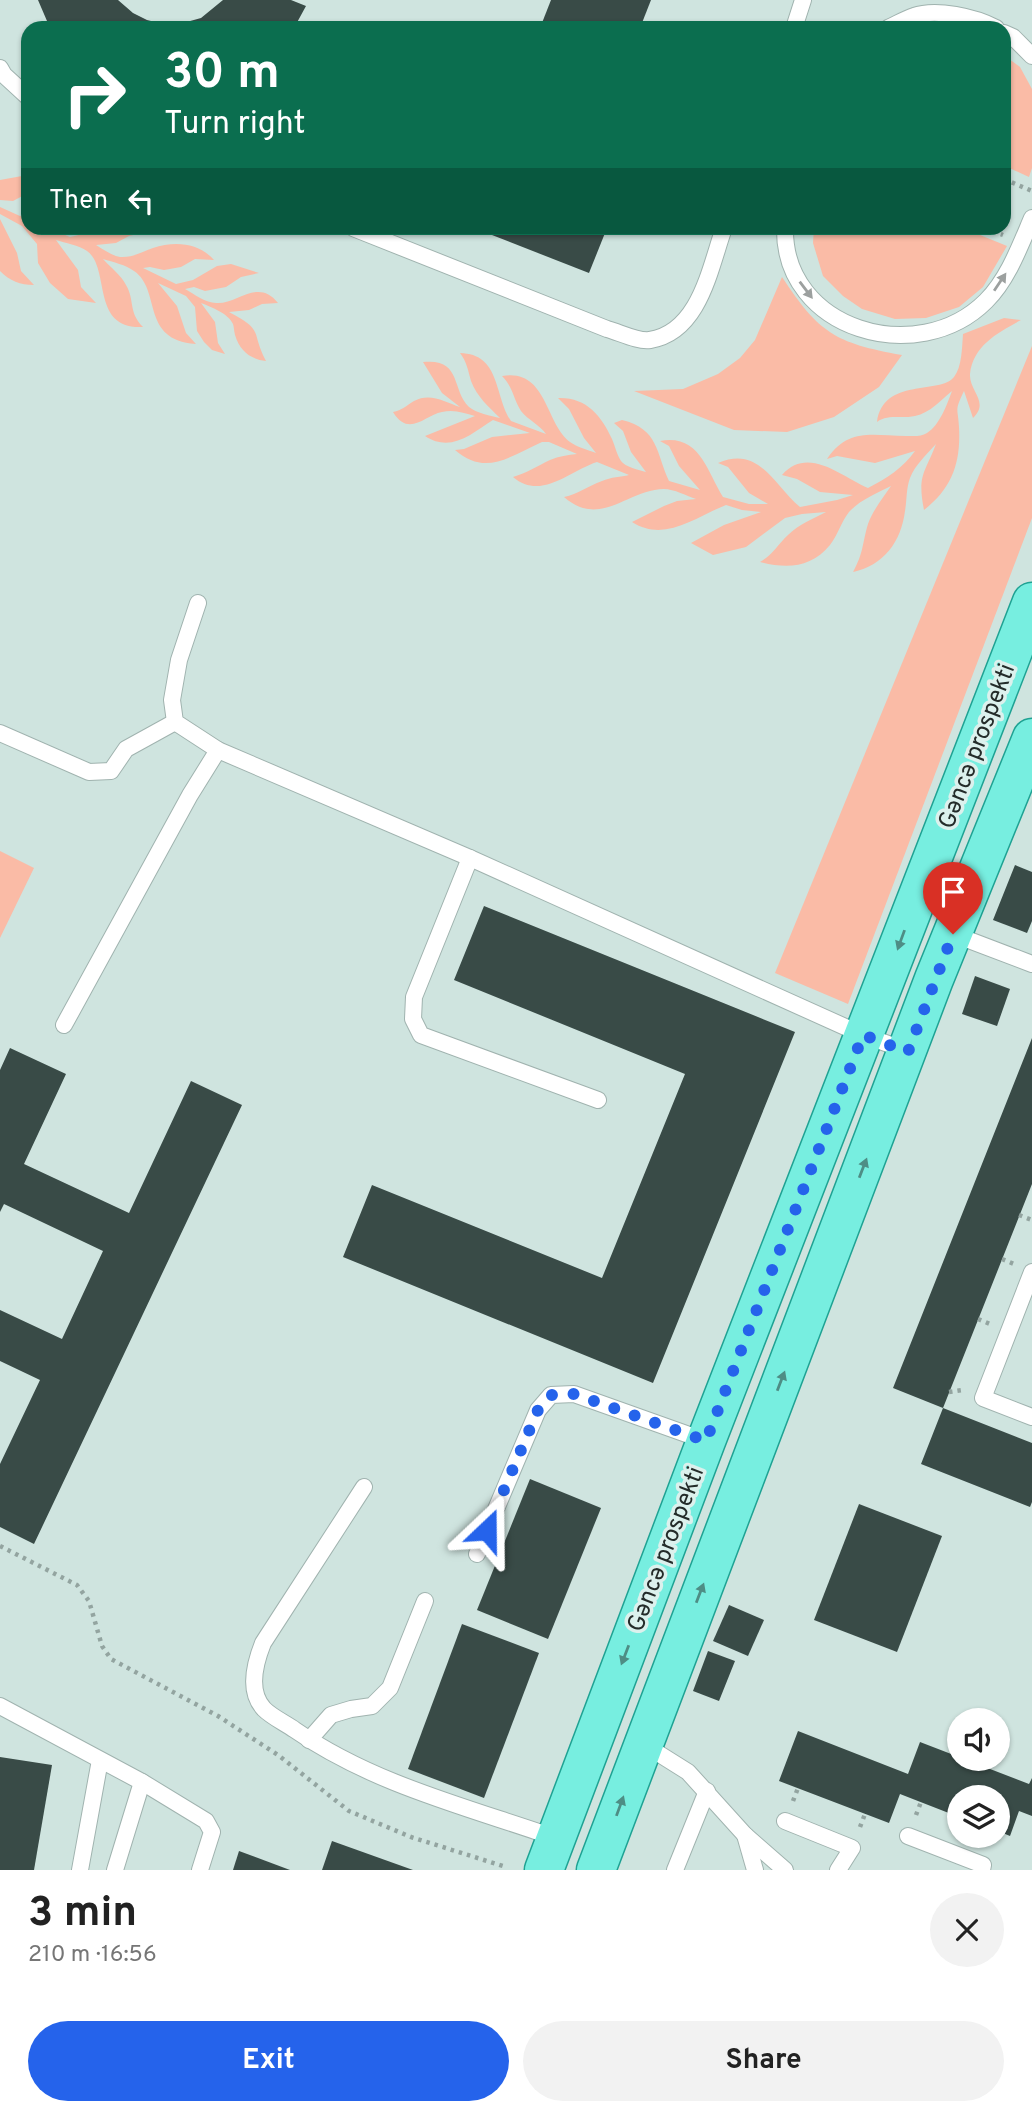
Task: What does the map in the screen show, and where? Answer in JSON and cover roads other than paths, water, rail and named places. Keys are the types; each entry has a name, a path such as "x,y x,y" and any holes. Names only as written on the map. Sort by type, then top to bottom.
{"main road":[{"name":"Gəncə prospekti","path":"535,1858 706,1441 1032,602"},
{"name":"Gəncə prospekti","path":"596,1870 953,934 1032,738"}],"lane":[{"path":"796,21 803,0"},
{"path":"903,21 916,15 951,14 980,21"},
{"path":"1011,36 1032,56"},
{"path":"0,68 21,91"},
{"path":"785,235 792,269 806,293 830,315 861,330 881,335 923,335 965,318 986,301 1018,253 1032,218"},
{"path":"371,235 607,329 648,340 679,328 698,302 722,235"},
{"path":"198,603 179,660 172,700 175,722 218,750 470,858 863,1035 908,1052"},
{"path":"0,733 89,772 102,773 111,771 127,749 175,722"},
{"path":"64,1025 190,795 218,750"},
{"path":"470,858 414,997 413,1019 421,1035 598,1100"},
{"path":"953,934 1032,964"},
{"path":"1032,1272 984,1398 1032,1417"},
{"path":"477,1554 538,1410 551,1395 574,1394 706,1441"},
{"path":"364,1487 263,1643 253,1676 256,1693 263,1708 340,1759 386,1779 535,1858"},
{"path":"309,1740 331,1715 372,1706 390,1688 425,1601"},
{"path":"0,1706 142,1782 205,1821 212,1832 200,1870"},
{"path":"642,1744 688,1772 745,1835 785,1870"},
{"path":"80,1870 100,1760"},
{"path":"115,1870 142,1782"},
{"path":"675,1870 708,1791"},
{"path":"785,1821 852,1848 838,1870"},
{"path":"745,1835 755,1870"},
{"path":"908,1836 983,1865 982,1870"}]}
